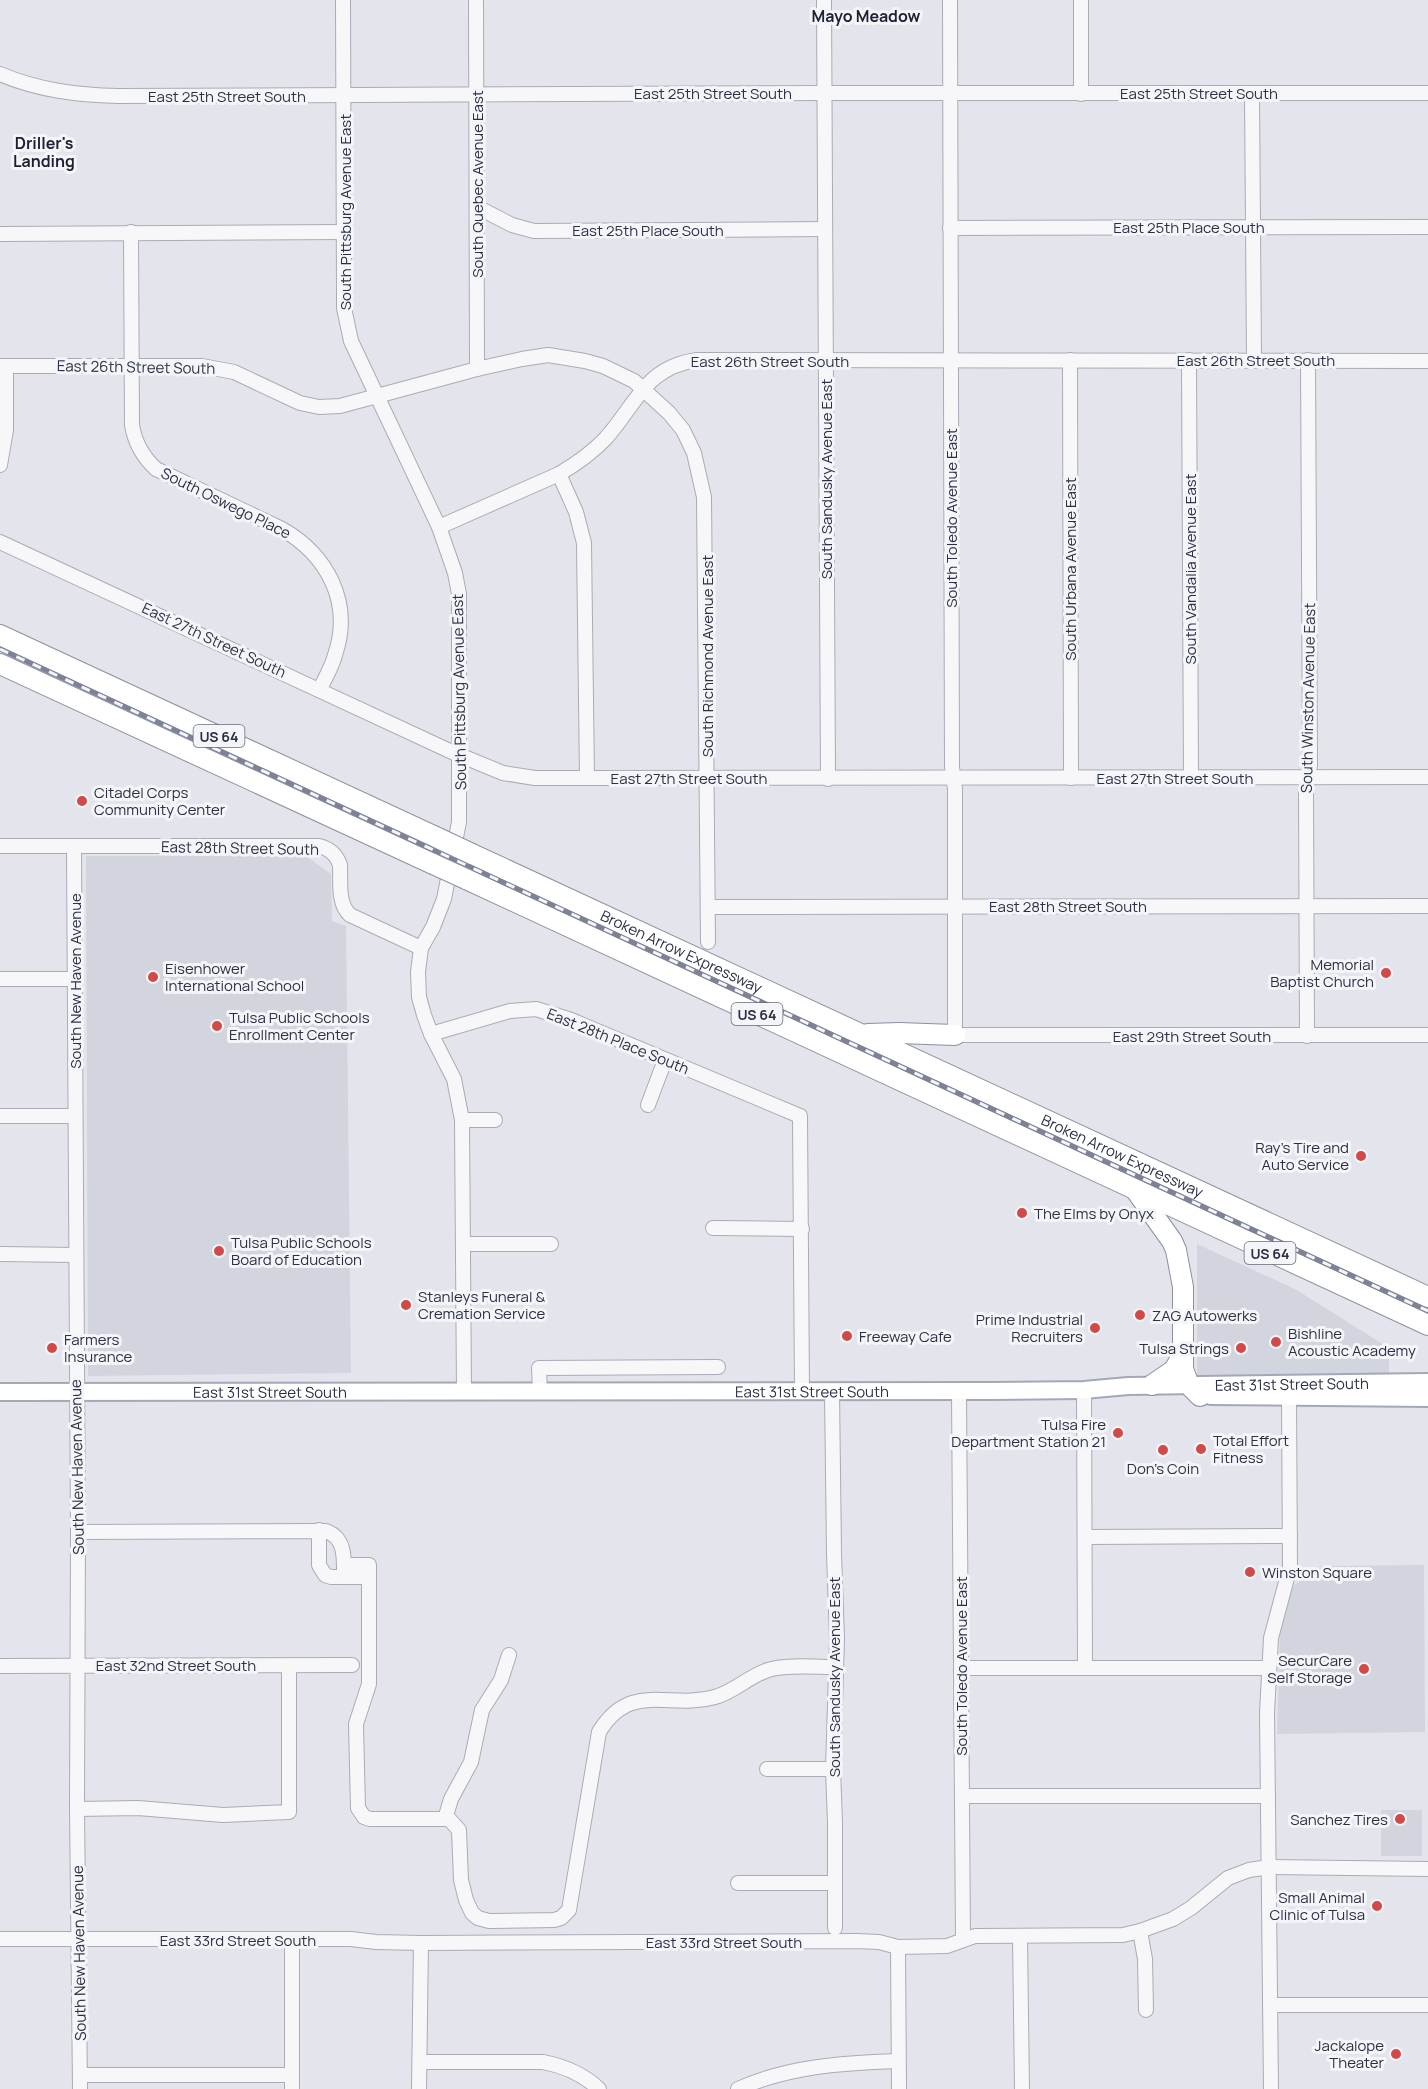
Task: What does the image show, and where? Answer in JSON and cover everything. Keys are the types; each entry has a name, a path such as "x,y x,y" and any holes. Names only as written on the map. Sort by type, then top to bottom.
{"highway":[{"name":"Broken Arrow Expressway","path":"0,635 1428,1297"},
{"name":"Broken Arrow Expressway","path":"0,664 1428,1325"},
{"path":"862,1034 955,1035"},
{"path":"1136,1191 1172,1240 1180,1263 1183,1287 1185,1377 1195,1391"},
{"path":"1152,1385 1174,1370 1183,1356"}],"main road":[{"name":"East 31st Street South","path":"1084,1390 1128,1395 1428,1382"},
{"name":"East 31st Street South","path":"0,1392 959,1392 1084,1390 1152,1385 1195,1391 1289,1397 1428,1398"}],"street":[{"name":"South Pittsburg Avenue East","path":"343,0 346,321 351,341 376,397 439,527 456,573 459,594 459,822 444,899 434,927 421,948 418,972 419,997 431,1034 454,1079 462,1120 464,1392"},
{"name":"South Quebec Avenue East","path":"476,0 477,369"},
{"name":"South Sandusky Avenue East","path":"824,0 828,778"},
{"name":"South Toledo Avenue East","path":"950,0 955,1035"},
{"path":"1081,0 1081,94"},
{"name":"East 25th Street South","path":"0,74 39,88 87,95 1428,93"},
{"path":"1252,93 1254,360"},
{"name":"East 25th Place South","path":"477,207 512,225 534,231 825,229"},
{"name":"East 25th Place South","path":"950,228 1428,227"},
{"name":"South Oswego Place","path":"131,232 131,366 134,436 143,456 168,476 282,528 312,550 322,562 337,594 340,623 335,656 320,689"},
{"path":"0,234 345,232"},
{"name":"East 26th Street South","path":"3,366 177,365 220,368 234,372 300,403 319,407 340,406 477,369 548,355 603,366 621,373 645,389 655,375 668,367 697,360 1428,361"},
{"name":"South Urbana Avenue East","path":"1070,360 1071,778"},
{"name":"South Vandalia Avenue East","path":"1189,360 1191,778"},
{"name":"South Winston Avenue East","path":"1307,1036 1306,788 1310,753 1308,360"},
{"path":"0,465 6,430 3,366"},
{"path":"439,527 559,474 596,448 645,389"},
{"name":"South Richmond Avenue East","path":"645,389 682,430 694,453 704,497 708,942"},
{"path":"559,474 576,512 584,543 587,778"},
{"name":"East 27th Street South","path":"0,542 503,773 535,778 707,779 1428,777"},
{"name":"East 28th Street South","path":"0,846 325,848 335,854 340,865 342,901 345,910 357,919 421,948"},
{"name":"South New Haven Avenue","path":"74,846 80,2082"},
{"name":"East 28th Street South","path":"708,907 1428,906"},
{"path":"0,979 74,979"},
{"name":"East 28th Place South","path":"431,1034 510,1011 536,1009 571,1020 800,1116 802,1229"},
{"name":"East 29th Street South","path":"955,1035 1428,1035"},
{"path":"648,1105 665,1060"},
{"path":"0,1116 75,1116"},
{"path":"462,1120 495,1120"},
{"path":"713,1228 802,1229 802,1391"},
{"path":"463,1244 551,1244"},
{"path":"0,1254 76,1255"},
{"path":"540,1392 539,1368 718,1367"},
{"path":"1084,1390 1085,1668"},
{"name":"South Sandusky Avenue East","path":"832,1391 837,1639 833,1770 835,1928"},
{"name":"South Toledo Avenue East","path":"959,1392 963,1940"},
{"path":"1271,2089 1269,1668 1275,1621 1289,1576 1289,1397"},
{"path":"319,1530 319,1566 325,1575 331,1577 344,1571 369,1571 369,1684 356,1724 358,1808 364,1816 376,1820 445,1819 450,1821 459,1830 462,1880 466,1900 477,1918 489,1921 554,1920 561,1918 569,1910 599,1732 615,1712 624,1706 648,1700 704,1700 717,1697 767,1670 836,1668"},
{"path":"78,1532 319,1530 332,1533 337,1539 342,1548 344,1571"},
{"path":"1086,1537 1290,1536"},
{"path":"445,1819 451,1799 471,1762 482,1710 501,1680 509,1655"},
{"name":"East 32nd Street South","path":"0,1666 352,1665"},
{"path":"77,1809 138,1808 223,1815 289,1812 289,1666"},
{"path":"961,1668 1269,1668"},
{"path":"767,1769 833,1770"},
{"path":"962,1796 1268,1797"},
{"name":"East 33rd Street South","path":"0,1939 351,1939 421,1943 857,1941 879,1942 898,1947 947,1946 975,1936 1107,1936 1140,1931 1191,1908 1228,1878 1269,1866 1428,1869"},
{"path":"738,1883 835,1883"},
{"path":"1140,1931 1145,1959 1146,2010"},
{"path":"1020,1937 1022,2089"},
{"path":"80,2082 292,2082 292,1940"},
{"path":"419,2089 421,1943"},
{"path":"898,1947 899,2089"},
{"path":"1270,2005 1428,2005"},
{"path":"743,2088 777,2075 816,2067 842,2063 898,2061"},
{"path":"420,2062 543,2062 556,2064 586,2078 599,2089"}],"shaded area":[{"path":"86,856 306,856 331,874 332,921 346,926 351,1373 88,1376"},
{"path":"1197,1244 1295,1289 1389,1348 1389,1374 1201,1380 1197,1376"},
{"path":"1424,1565 1425,1732 1277,1734 1280,1629 1285,1607 1294,1585 1322,1566"},
{"path":"1381,1810 1422,1810 1422,1856 1381,1856"}],"railway":[{"path":"0,649 1428,1311"}],"place":[{"name":"Citadel Corps Community Center","path":"82,801"},
{"name":"Memorial Baptist Church","path":"1386,973"},
{"name":"Eisenhower International School","path":"153,977"},
{"name":"Tulsa Public Schools Enrollment Center","path":"217,1026"},
{"name":"Ray's Tire and Auto Service","path":"1361,1156"},
{"name":"The Elms by Onyx","path":"1022,1213"},
{"name":"Tulsa Public Schools Board of Education","path":"219,1251"},
{"name":"Stanleys Funeral & Cremation Service","path":"406,1305"},
{"name":"ZAG Autowerks","path":"1140,1315"},
{"name":"Prime Industrial Recruiters","path":"1095,1328"},
{"name":"Freeway Cafe","path":"847,1336"},
{"name":"Bishline Acoustic Academy","path":"1276,1342"},
{"name":"Farmers Insurance","path":"52,1348"},
{"name":"Tulsa Strings","path":"1241,1348"},
{"name":"Tulsa Fire Department Station 21","path":"1118,1433"},
{"name":"Total Effort Fitness","path":"1201,1449"},
{"name":"Don's Coin","path":"1163,1450"},
{"name":"Winston Square","path":"1250,1572"},
{"name":"SecurCare Self Storage","path":"1364,1669"},
{"name":"Sanchez Tires","path":"1400,1819"},
{"name":"Small Animal Clinic of Tulsa","path":"1377,1906"},
{"name":"Jackalope Theater","path":"1396,2054"}],"district":[{"name":"Mayo Meadow","path":"866,16"},
{"name":"Driller's Landing","path":"44,152"}]}
